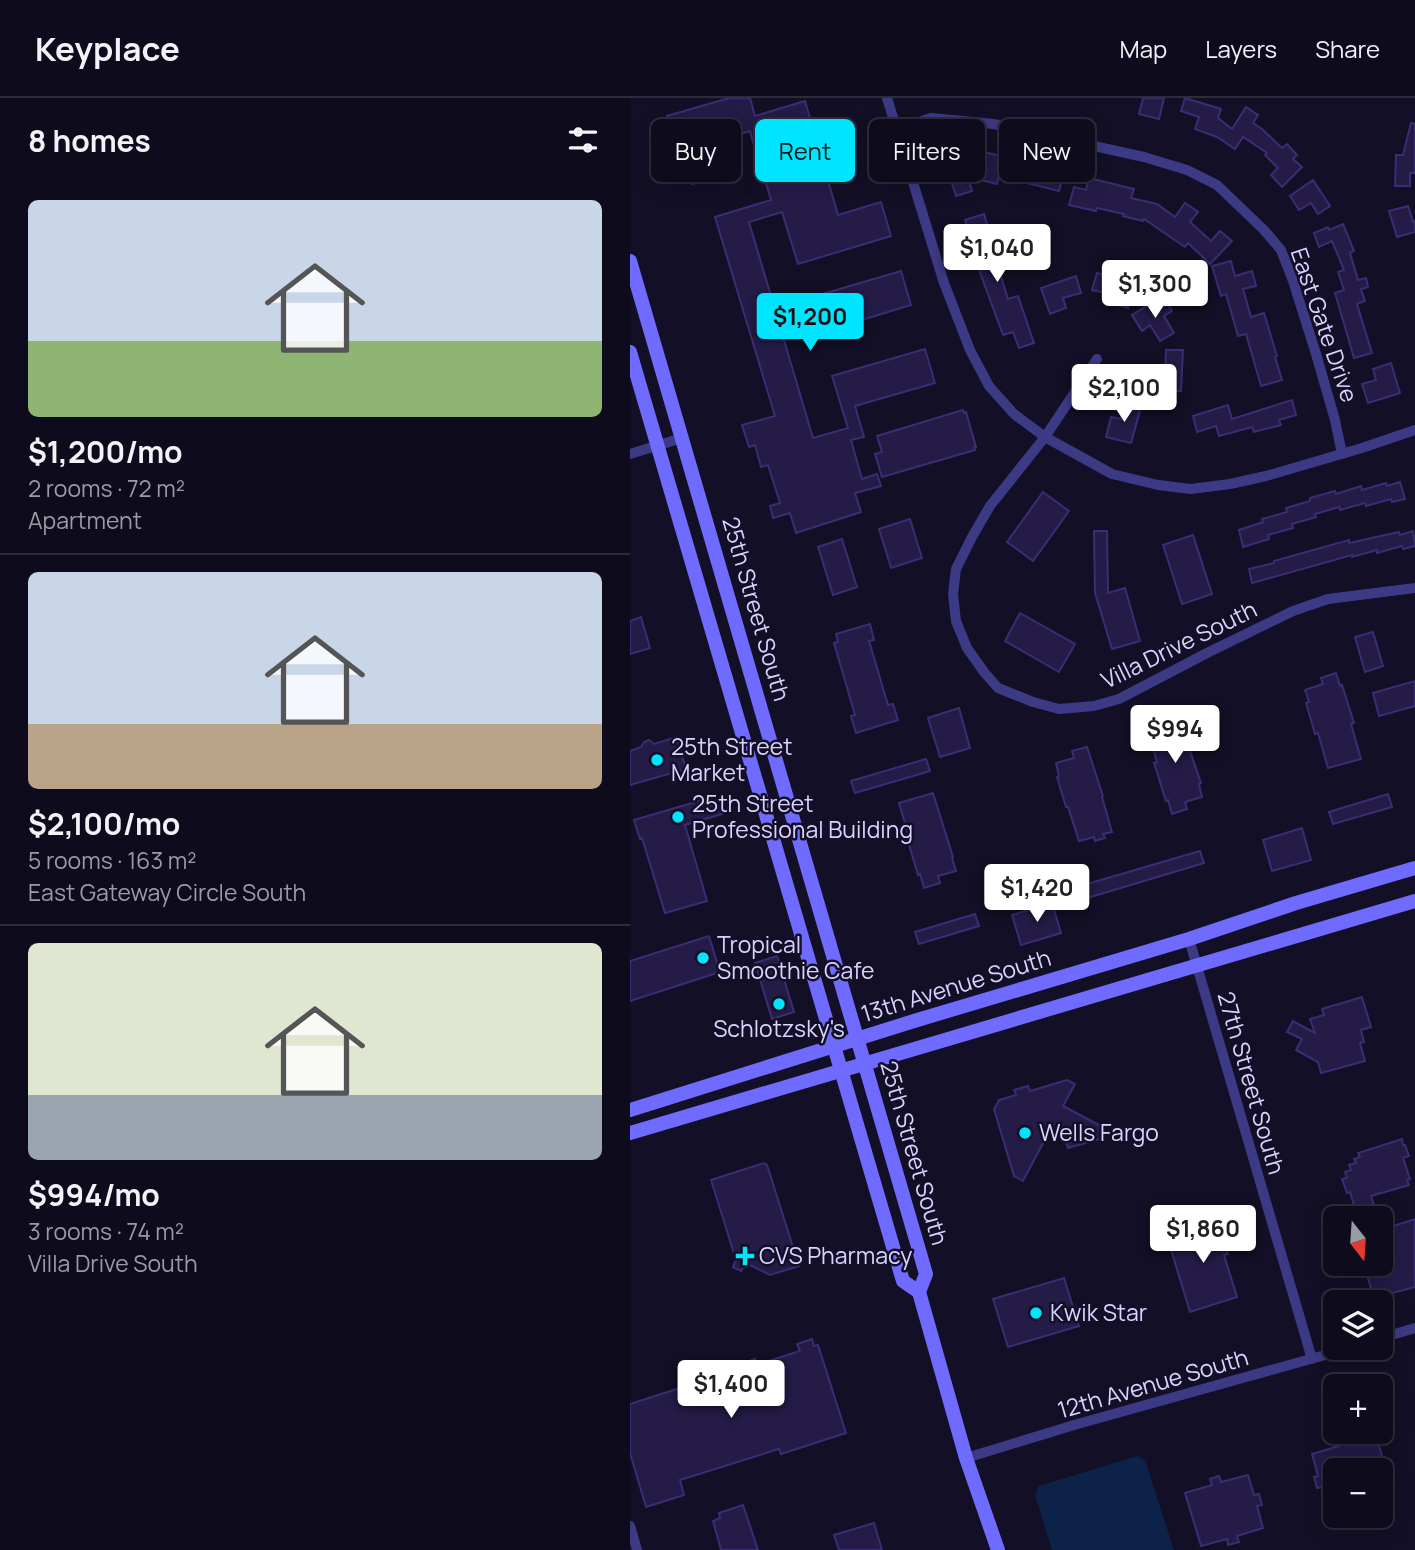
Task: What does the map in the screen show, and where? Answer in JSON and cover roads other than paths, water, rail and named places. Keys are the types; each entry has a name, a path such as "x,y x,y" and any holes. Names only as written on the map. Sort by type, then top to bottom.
{"main road":[{"name":"25th Street South","path":"630,261 926,1274 919,1292 966,1458 998,1550"},
{"name":"25th Street South","path":"630,352 903,1281 919,1292"},
{"name":"13th Avenue South","path":"630,1110 1415,868"},
{"name":"13th Avenue South","path":"630,1133 1415,901"}],"street":[{"path":"887,98 893,119"},
{"name":"East Gate Drive","path":"985,123 1144,157 1187,170 1217,185 1281,250 1316,354 1342,454"},
{"path":"912,182 944,283 970,351 989,386 1014,414 1045,437 1112,474 1158,485 1191,489 1230,484 1342,454 1415,430"},
{"name":"Villa Drive South","path":"1097,359 1045,437 990,506 956,569 953,594 956,621 967,648 998,688 1032,702 1059,709 1094,706 1119,699 1293,611 1328,599 1415,588"},
{"path":"630,454 682,439"},
{"name":"27th Street South","path":"1189,939 1312,1359"},
{"path":"1393,1334 1415,1328"},
{"name":"12th Avenue South","path":"966,1458 1323,1356"},
{"path":"630,1526 637,1550"}],"water":[{"path":"1137,1456 1145,1460 1174,1550 1052,1550 1035,1495 1039,1486"}],"place":[{"name":"25th Street Market","path":"657,760"},
{"name":"25th Street Professional Building","path":"678,817"},
{"name":"Tropical Smoothie Cafe","path":"703,958"},
{"name":"Schlotzsky's","path":"779,1004"},
{"name":"Wells Fargo","path":"1025,1133"},
{"name":"CVS Pharmacy","path":"745,1256"},
{"name":"Kwik Star","path":"1036,1313"}]}
